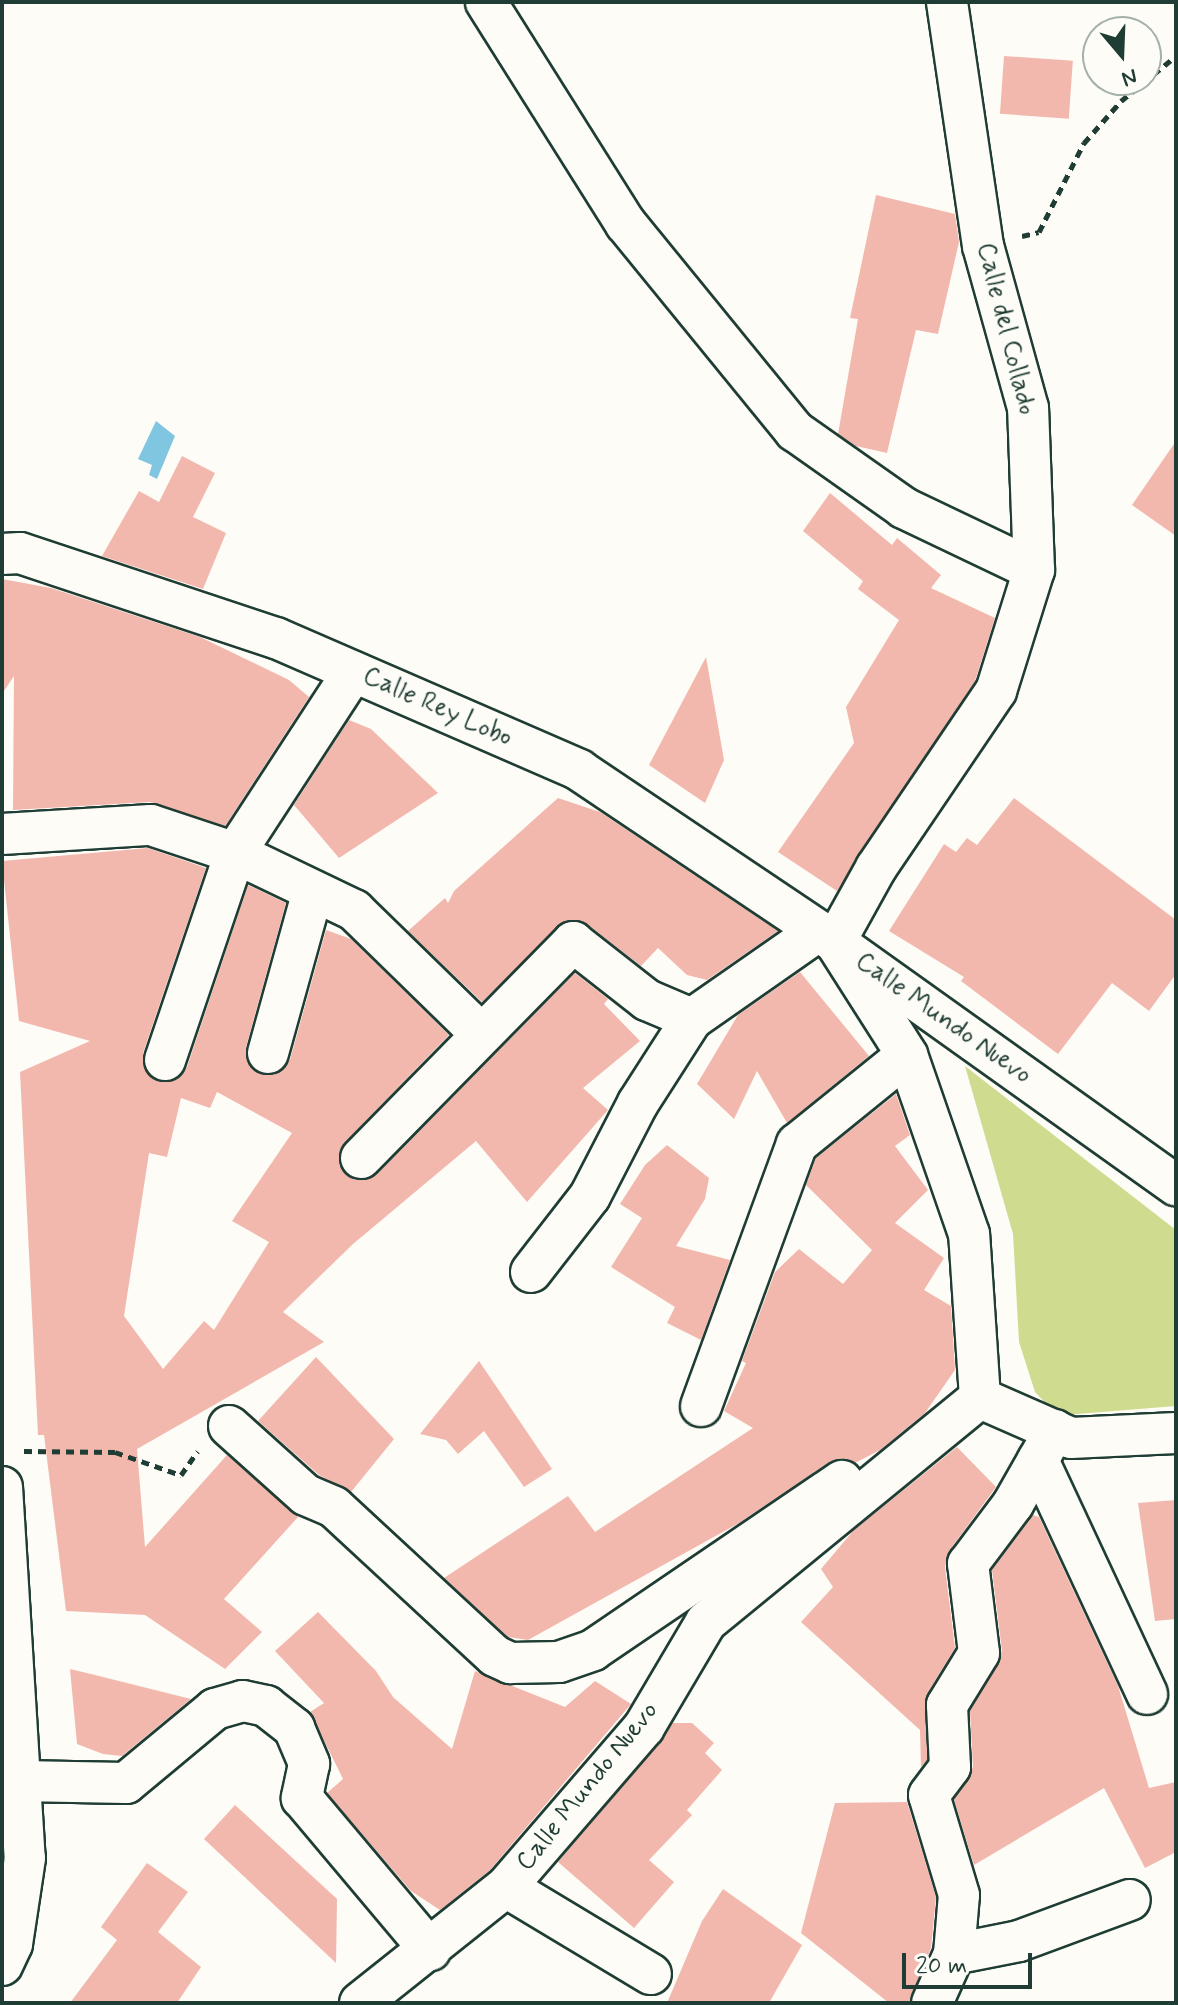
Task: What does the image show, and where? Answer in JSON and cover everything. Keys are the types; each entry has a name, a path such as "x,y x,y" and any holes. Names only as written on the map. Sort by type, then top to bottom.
{"street":[{"path":"486,2 626,224 795,431 904,508 1034,570"},
{"name":"Calle del Collado","path":"826,936 996,691 1034,570 1028,408 983,246 947,2"},
{"name":"Calle Rey Lobo","path":"2,554 20,553 276,638 579,770 826,936"},
{"path":"165,1060 235,853 353,672"},
{"path":"2,834 151,825 235,853 354,910 480,1033"},
{"path":"268,1053 313,891"},
{"path":"531,1272 590,1196 638,1103 692,1019 826,936"},
{"name":"Calle Mundo Nuevo","path":"360,2003 506,1887 644,1727 706,1622 980,1398 969,1234 907,1055 826,936"},
{"name":"Calle Mundo Nuevo","path":"826,936 1176,1185"},
{"path":"361,1158 480,1033 573,942 647,1000 692,1019"},
{"path":"701,1406 797,1144 907,1055"},
{"path":"980,1398 1046,1445 1147,1694"},
{"path":"229,1426 306,1495 334,1507 495,1656 535,1665 593,1650 888,1449 899,1464"},
{"path":"932,2003 954,1954 959,1895 929,1795 950,1767 947,1705 979,1653 968,1564 1046,1445 1071,1438 1176,1433"},
{"path":"2,1487 25,1858 12,1944 2,1965"},
{"path":"20,1781 126,1783 215,1709 243,1701 266,1706 294,1728 309,1764 302,1798 430,1950"},
{"path":"506,1887 651,1974"},
{"path":"954,1954 1019,1941 1130,1900"}],"path":[{"path":"983,246 1039,232 1084,143 1121,101 1176,56"},
{"path":"16,1451 115,1452 181,1475 209,1435 229,1426"}],"green space":[{"path":"965,1066 1176,1230 1176,1406 1065,1415 1054,1412 1035,1392 1019,1342 1013,1234"}],"water":[{"path":"156,421 175,436 157,479 149,475 152,465 138,459"}],"building":[{"path":"1004,56 1073,61 1069,119 1000,114"},
{"path":"876,195 955,214 959,242 938,334 916,330 887,453 856,446 838,434 858,319 850,318"},
{"path":"1176,441 1176,536 1132,505"},
{"path":"182,456 215,473 193,517 226,533 203,589 102,556 139,491 159,502"},
{"path":"830,493 892,545 897,538 941,575 931,588 995,618 975,681 837,891 778,852 854,743 846,707 899,620 858,589 863,581 803,531"},
{"path":"2,579 51,588 200,637 289,680 309,697 225,826 150,802 13,810 14,676 2,694"},
{"path":"706,657 724,760 705,803 649,765"},
{"path":"349,720 371,729 438,793 339,858 294,805"},
{"path":"558,798 600,812 778,931 707,980 687,975 658,948 641,966 587,924 567,920 482,1002 408,931 445,898 448,903 454,891"},
{"path":"1014,798 1176,920 1176,974 1149,1011 1112,983 1058,1054 961,981 964,977 889,931 944,844 956,852 967,838 977,845"},
{"path":"148,848 206,868 143,1053 143,1065 157,1081 170,1082 187,1067 248,885 286,903 246,1047 252,1070 274,1075 290,1060 326,930 351,939 449,1035 344,1143 339,1165 355,1180 377,1174 575,973 608,999 604,1004 640,1041 583,1088 608,1110 527,1202 476,1141 353,1244 283,1312 324,1342 137,1449 145,1547 227,1455 298,1517 224,1599 262,1632 225,1669 145,1615 66,1611 44,1435 38,1435 20,1072 90,1041 19,1021 2,861","holes":["217,1092 292,1133 232,1221 269,1242 214,1330 204,1321 163,1369 124,1316 149,1153 167,1157 181,1098 210,1108"]},
{"path":"800,972 869,1056 787,1123 757,1071 734,1119 697,1084 738,1015"},
{"path":"896,1094 910,1135 895,1146 928,1190 895,1223 944,1258 924,1290 951,1306 955,1370 925,1413 880,1450 855,1463 841,1458 829,1462 739,1523 528,1640 508,1637 444,1578 568,1496 595,1532 753,1428 724,1411 746,1363 742,1361 775,1272 799,1249 843,1284 872,1250 806,1185 816,1158"},
{"path":"667,1145 709,1178 705,1199 676,1246 730,1260 701,1340 667,1323 675,1307 611,1267 642,1218 620,1204 645,1165"},
{"path":"316,1357 394,1439 351,1492 319,1475 258,1421"},
{"path":"479,1361 552,1469 524,1487 484,1431 458,1454 446,1440 420,1434"},
{"path":"957,1447 996,1487 949,1551 945,1567 955,1648 927,1694 927,1760 921,1767 920,1730 801,1622 833,1587 821,1569 853,1531"},
{"path":"1176,1500 1176,1619 1155,1621 1138,1503"},
{"path":"1033,1515 1039,1517 1118,1686 1149,1788 1176,1782 1176,1852 1145,1868 1104,1788 974,1865 954,1800 973,1767 970,1711 1002,1651 992,1570"},
{"path":"318,1612 376,1671 393,1697 452,1749 475,1671 565,1707 595,1681 631,1704 490,1870 440,1910 411,1891 327,1793 343,1779 310,1712 324,1703 275,1651"},
{"path":"70,1669 191,1699 122,1756 103,1754 77,1744"},
{"path":"673,1723 692,1723 714,1743 705,1753 722,1770 687,1810 692,1815 649,1860 674,1882 634,1928 558,1862"},
{"path":"907,1802 936,1897 931,1948 909,2003 889,2003 801,1933 835,1803"},
{"path":"235,1805 337,1899 336,1963 204,1839"},
{"path":"147,1863 188,1892 158,1932 201,1967 177,2003 70,2003 117,1940 101,1927"},
{"path":"723,1889 802,1945 769,2003 667,2003 702,1921"}]}
